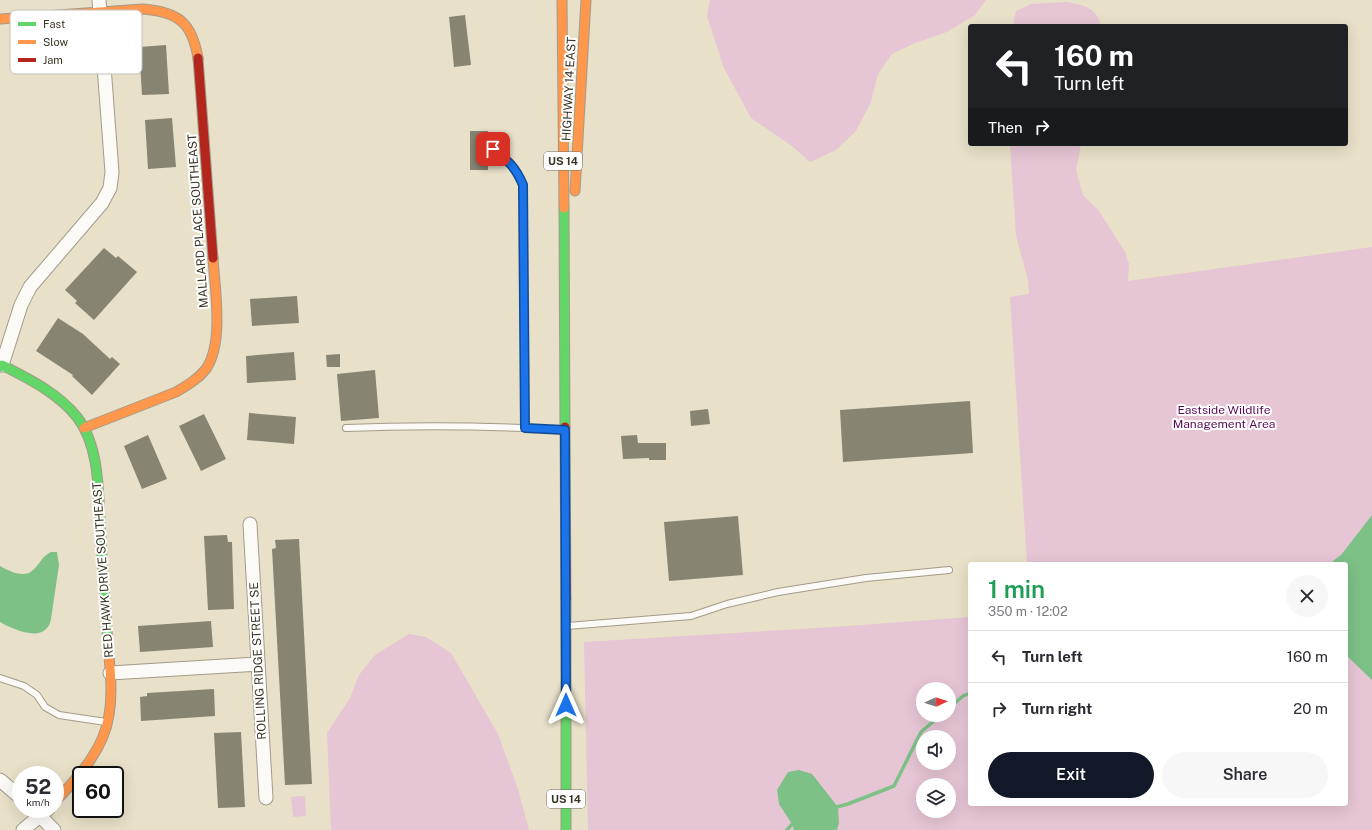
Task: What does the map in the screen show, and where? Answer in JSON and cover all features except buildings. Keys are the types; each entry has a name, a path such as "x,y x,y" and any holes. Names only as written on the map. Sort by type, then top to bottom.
{"street":[{"name":"HIGHWAY 14 EAST","path":"562,0 565,322 566,830"},
{"name":"HIGHWAY 14 EAST","path":"575,202 586,0"},
{"name":"MALLARD PLACE SOUTHEAST","path":"69,10 99,6 160,10 174,16 186,24 194,40 199,68 217,339 206,369 195,381 177,393 84,428"},
{"name":"MALLARD PLACE SOUTHEAST","path":"0,19 10,18"},
{"path":"1,366 21,305 30,287 102,203 110,188 112,172 104,74"},
{"name":"HIGHWAY 14 EAST","path":"565,322 573,226"},
{"name":"RED HAWK DRIVE SOUTHEAST","path":"1,366 55,395 69,407 84,428 92,448 96,470 110,673 108,723 87,766 64,792"},
{"name":"ROLLING RIDGE STREET SE","path":"250,524 266,798"},
{"path":"110,673 258,664"},
{"path":"0,780 12,790"},
{"path":"24,830 35,818"},
{"path":"46,818 54,830"}],"lane":[{"path":"493,149 506,159 517,172 523,185 525,428"},
{"path":"346,428 404,426 565,430"},
{"path":"566,626 691,616 727,604 778,592 866,578 949,570"},
{"path":"0,678 24,686 37,695 45,707 59,716 108,723"}],"green space":[{"path":"710,0 986,0 975,15 947,32 915,43 892,54 878,74 871,102 856,131 836,150 810,162 792,146 751,118 724,68 707,16"},
{"path":"1067,2 1078,4 1092,11 1096,15 1100,24 1013,24 1016,11 1031,4"},
{"name":"Eastside Wildlife Management Area","path":"1010,146 1081,146 1076,170 1083,195 1099,211 1125,252 1129,264 1128,281 1372,247 1372,830 588,830 584,642 968,617 968,806 1348,806 1348,562 1027,562 1010,297 1029,294 1028,281 1016,235"},
{"path":"409,634 426,637 451,653 498,734 518,789 529,830 331,830 327,733 350,698 359,675 375,655"},
{"path":"305,796 306,816 293,817 291,797"}],"shaded area":[{"path":"1372,515 1372,680 1348,657 1348,562 1332,562 1341,555"},
{"path":"51,552 57,552 59,565 51,619 47,628 41,632 29,633 16,630 0,622 0,566 16,573 29,573 45,556"},
{"path":"799,770 812,774 838,807 839,823 837,830 794,830 792,824 779,804 777,790 788,772"}],"waterway":[{"path":"956,702 968,694"},
{"path":"833,808 848,804 894,786 921,732 933,722"},
{"path":"787,830 794,822"}],"traffic: fast":[{"path":"564,208 565,427"},
{"path":"0,367 2,365 42,387 61,401 77,417 91,444 95,460 99,493 108,645"},
{"path":"566,599 566,830"}],"traffic: slow":[{"path":"562,0 564,208"},
{"path":"575,191 586,0"},
{"path":"129,10 143,9 166,13 175,17 182,22 192,36 198,58"},
{"path":"0,19 10,18"},
{"path":"84,428 176,392 203,373 212,358 217,331 213,258"},
{"path":"64,792 89,762 102,740 106,728 111,698 108,645"}],"traffic: jam":[{"path":"198,58 213,258"},
{"path":"565,427 566,599"}],"route":[{"path":"493,149 506,159 517,172 523,185 525,428 565,430 566,705"}]}
